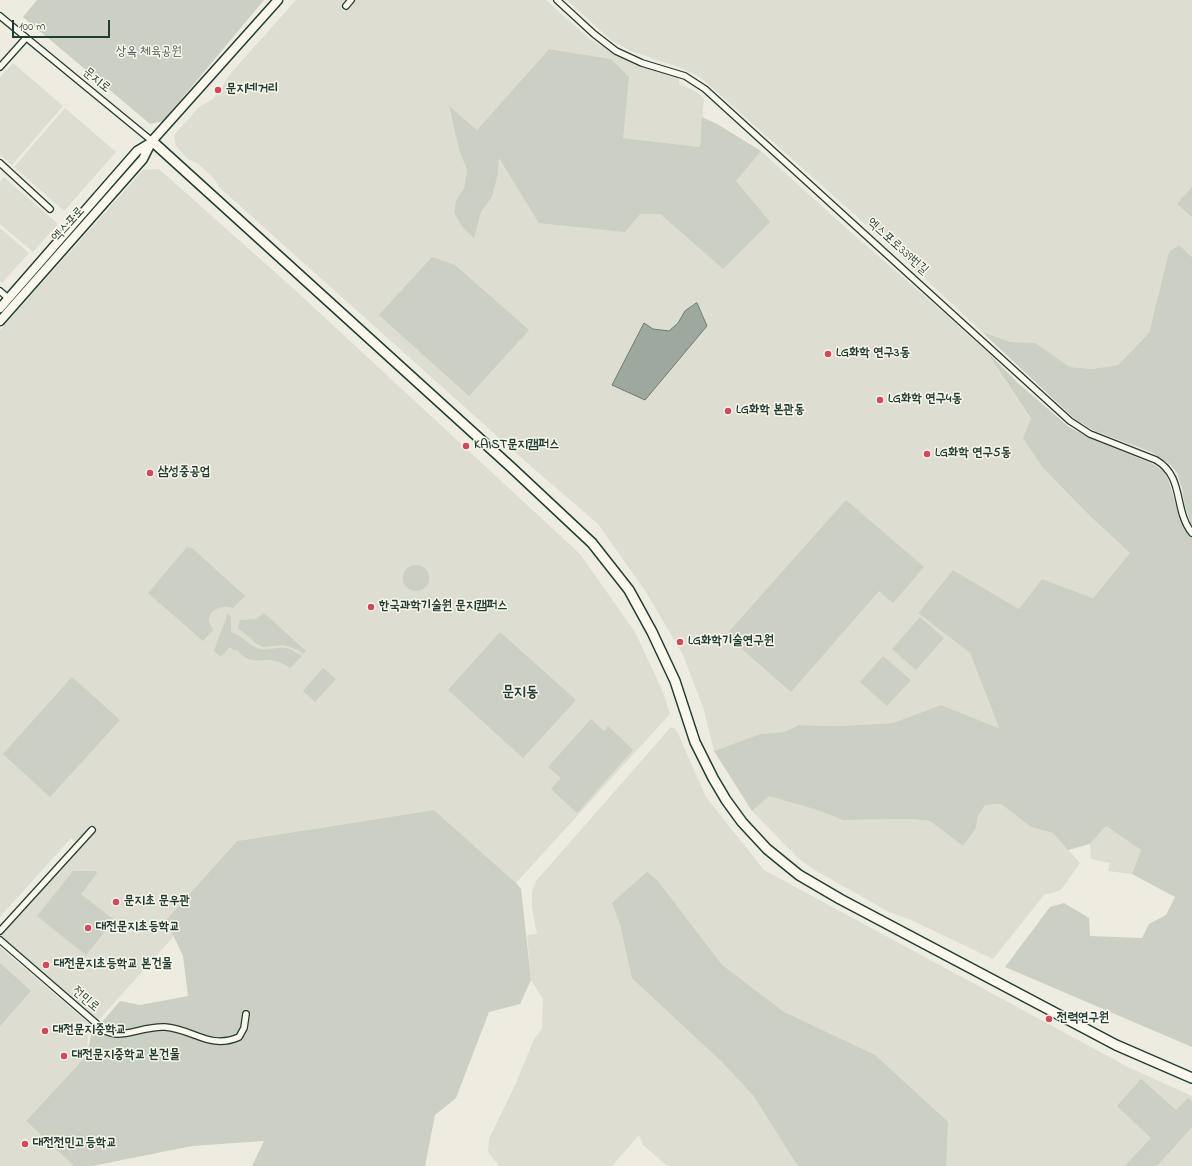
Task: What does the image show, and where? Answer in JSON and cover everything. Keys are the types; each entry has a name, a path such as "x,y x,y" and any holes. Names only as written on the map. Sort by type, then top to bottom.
{"main road":[{"name":"엑스포로","path":"0,308 137,151 152,141 278,0"},
{"name":"엑스포로","path":"0,321 143,159 152,141"},
{"path":"152,141 359,331 512,468 592,543 629,590 652,632 675,681 695,742 713,778 726,800 742,822 767,848 799,875 840,899 1116,1045 1192,1078"}],"street":[{"path":"346,6 351,0"},
{"name":"엑스포로339번길","path":"556,0 594,34 616,51 642,63 685,76 705,89 1070,421 1090,434 1165,465 1176,484 1183,517 1187,526 1192,532"},
{"name":"문지로","path":"0,16 152,141"},
{"path":"0,66 26,38"},
{"path":"0,163 50,209"},
{"path":"0,291 8,298"},
{"path":"0,931 92,830"},
{"name":"전민로","path":"0,940 105,1031 116,1034 132,1032 149,1027 166,1027 188,1032 209,1041 220,1042 239,1037 244,1028 246,1014"}],"shaded area":[{"path":"296,0 348,0 341,8 345,11 354,0 546,0 591,40 634,64 679,78 679,83 698,93 704,99 700,147 623,138 616,65 611,59 549,49 477,130 449,107 459,150 467,170 464,188 456,200 454,213 463,228 474,237 481,212 492,197 498,174 499,157 640,214 660,214 723,269 735,181 761,151 987,352 1031,420 1043,468 1091,517 1130,553 1093,598 1042,579 1019,609 953,570 918,613 970,653 999,728 941,705 893,723 839,726 799,725 784,732 760,734 714,751 704,710 683,655 646,592 598,524 526,462 219,187 213,177 198,164 188,159 176,146 174,135 199,107 213,99 230,74"},
{"path":"567,0 1192,0 1192,257 1187,252 1169,252 1149,333 1118,365 1092,369 1070,367 1035,344 1011,342 982,332 900,255 700,77 678,67 631,51 611,40"},
{"path":"13,63 63,106 12,165 0,155 0,77"},
{"path":"65,108 116,152 64,211 14,167"},
{"path":"159,169 295,290 580,554 635,632 663,692 670,714 516,883 434,810 237,841 166,920 174,936 97,1022 0,936 80,846 71,838 0,917 0,330 143,170"},
{"path":"4,177 58,224 33,252 0,224 0,182"},
{"path":"0,228 29,253 2,283 0,281"},
{"path":"697,303 707,326 645,400 612,385 644,323 653,329 669,331 678,323 685,311"},
{"path":"671,727 676,729 706,797 764,870 1128,1067 1192,1096 1192,1166 667,1166 643,1145 639,1135 612,1166 499,1166 488,1152 489,1139 516,1083 534,1039 542,1029 543,999 531,980 527,935 537,934 532,908 532,892 536,881"},
{"path":"769,795 843,820 910,819 930,821 963,846 975,828 977,818 985,805 1001,804 1031,827 1053,833 1080,863 1061,890 1044,895 993,959 911,920 889,912 813,869 798,858 752,811"},
{"path":"1106,826 1141,850 1132,874 1108,871 1110,863 1091,859 1090,844"},
{"name":"대전문지중학교","path":"0,947 93,1027 88,1035 87,1055 26,1121 74,1166 0,1166"}],"green space":[{"name":"상옥 체육공원","path":"37,0 264,0 163,121 150,124 23,17"},
{"path":"549,49 611,59 629,77 623,138 700,147 702,117 717,124 761,151 736,181 770,222 723,269 660,214 640,214 625,232 539,223 499,158 498,174 492,197 481,212 474,238 463,228 454,213 456,200 464,188 467,170 459,150 449,106 477,130"},
{"path":"1192,187 1192,217 1177,204"},
{"path":"1179,245 1192,257 1192,527 1185,507 1182,488 1177,473 1171,465 1151,452 1095,431 1076,420 982,332 1011,342 1035,343 1070,367 1092,369 1118,365 1149,333 1169,252"},
{"path":"432,257 455,265 529,330 469,396 379,315"},
{"path":"987,352 1019,384 1069,427 1092,439 1153,464 1163,471 1168,479 1182,524 1192,538 1192,1047 1005,967 1050,907 1064,903 1089,918 1090,936 1142,938 1149,924 1166,915 1175,897 1132,874 1141,850 1106,826 1090,844 1068,850 1053,833 1031,827 1001,804 985,805 977,818 976,828 963,846 930,821 910,819 843,820 814,809 769,796 752,811 714,751 760,734 784,732 799,725 839,726 893,723 941,705 999,728 970,653 918,613 953,570 1019,609 1042,579 1093,598 1130,553 1091,517 1043,468 1023,438 1031,419"},
{"path":"846,500 924,567 893,603 879,591 791,692 726,635"},
{"path":"187,547 192,548 245,596 233,608 221,607 217,608 211,613 209,621 213,630 203,641 148,593"},
{"path":"416,565 425,569 429,578 425,587 416,591 407,587 403,578 407,569"},
{"path":"228,613 231,617 231,632 253,646 260,649 287,648 302,656 290,668 275,661 248,659 236,649 235,651 230,647 221,657 214,651"},
{"path":"264,613 306,651 303,654 298,650 284,645 263,647 257,644 238,628 240,620 256,619"},
{"path":"920,617 944,638 916,670 892,649"},
{"path":"500,632 576,700 523,758 448,690"},
{"path":"883,656 911,680 887,706 860,682"},
{"path":"323,668 336,679 315,702 303,691"},
{"path":"72,677 120,720 50,797 3,754"},
{"path":"591,719 604,731 608,726 633,750 577,813 551,789 561,778 548,767"},
{"path":"434,810 521,889 531,980 520,1004 489,1012 456,1098 435,1115 425,1166 252,1166 264,1141 192,1146 92,1166 74,1166 26,1121 87,1055 91,1035 120,1001 140,1005 188,996 183,956 166,920 237,841"},
{"path":"73,871 95,871 97,873 81,894 114,920 86,955 37,916"},
{"path":"647,872 657,880 722,965 784,1012 875,1055 948,1122 946,1166 798,1166 753,1095 722,1062 632,978 620,924 612,903"},
{"path":"0,963 31,991 0,1026"},
{"path":"1141,1079 1176,1110 1188,1098 1192,1101 1192,1127 1157,1166 1125,1166 1151,1138 1117,1106"}],"place":[{"name":"문지네거리","path":"218,90"},
{"name":"LG화학 연구3동","path":"828,354"},
{"name":"LG화학 연구4동","path":"880,400"},
{"name":"LG화학 본관동","path":"728,411"},
{"name":"KAIST문지캠퍼스","path":"466,446"},
{"name":"LG화학 연구5동","path":"927,454"},
{"name":"삼성중공업","path":"150,473"},
{"name":"한국과학기술원 문지캠퍼스","path":"371,607"},
{"name":"LG화학기술연구원","path":"680,642"},
{"name":"문지초 문우관","path":"116,902"},
{"name":"대전문지초등학교","path":"88,928"},
{"name":"대전문지초등학교 본건물","path":"46,965"},
{"name":"전력연구원","path":"1049,1019"},
{"name":"대전문지중학교","path":"45,1031"},
{"name":"대전문지중학교 본건물","path":"64,1056"},
{"name":"대전전민고등학교","path":"25,1144"}],"district":[{"name":"문지동","path":"520,694"}]}
